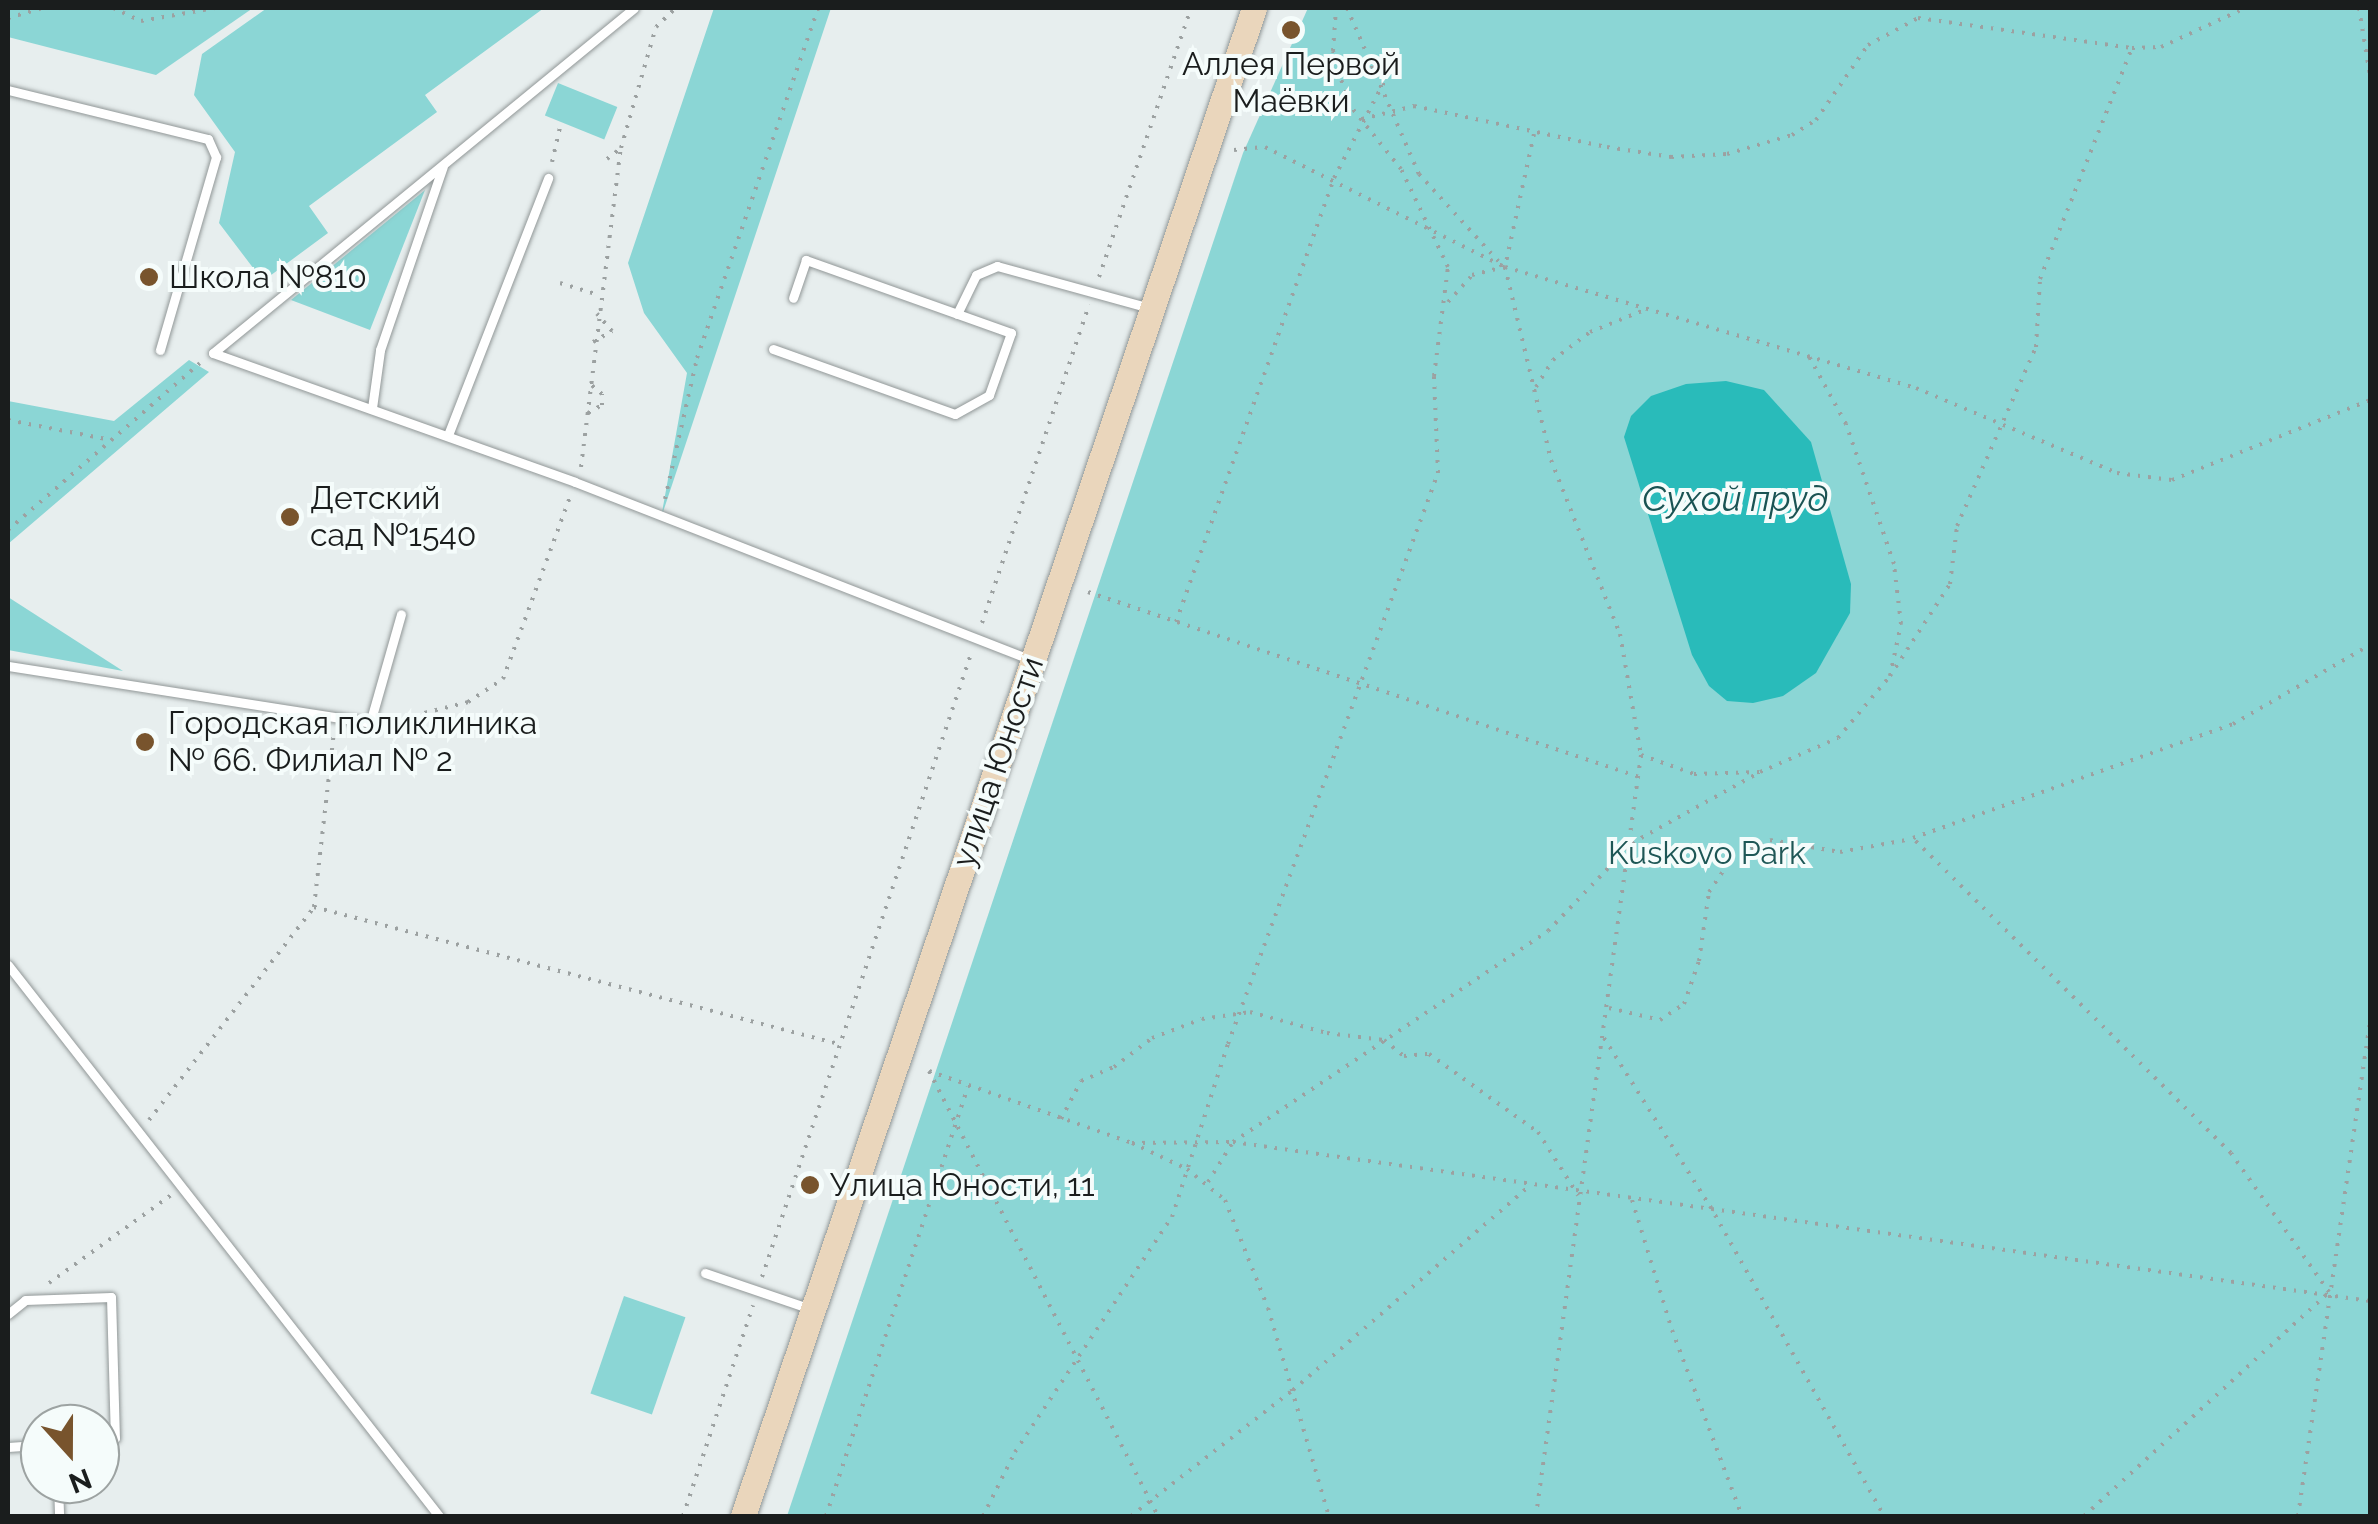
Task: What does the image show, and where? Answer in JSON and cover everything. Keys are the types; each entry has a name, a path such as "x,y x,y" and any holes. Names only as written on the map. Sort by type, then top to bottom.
{"main road":[{"name":"улица Юности","path":"743,1516 1254,8"}],"lane":[{"path":"213,352 634,8"},
{"path":"8,90 208,139 216,157 160,350"},
{"path":"372,408 380,350 444,164"},
{"path":"448,435 548,178"},
{"path":"773,349 955,414 989,395 1011,333 806,260 793,298"},
{"path":"956,314 976,275 997,266 1152,309"},
{"path":"213,352 575,482 1033,660"},
{"path":"8,666 370,723 400,614"},
{"path":"8,966 136,1136 439,1516"},
{"path":"705,1273 813,1309"},
{"path":"8,1314 26,1300 111,1297 114,1404"}],"path":[{"path":"8,18 44,8"},
{"path":"113,8 141,21 215,8"},
{"path":"370,723 403,723 468,702 503,679 575,482 588,413 593,342 620,148 656,27 676,8"},
{"path":"661,518 697,358 818,8"},
{"path":"314,907 839,1044 1191,8"},
{"path":"983,1516 1015,1452 1146,1264 1187,1169 1438,474 1434,376 1448,302 1448,267 1401,169 1348,103 1332,51 1336,8"},
{"path":"1348,8 1384,82 1419,174 1504,267"},
{"path":"1362,119 1392,108 1414,106 1534,134 1671,156 1727,154 1792,135 1816,120 1868,44 1918,18 2132,48 2160,46 2244,8"},
{"path":"2359,8 2370,76"},
{"path":"1208,1182 1233,1142 1548,931 1632,843 1760,772 1838,738 1890,676 1950,584 1957,526 2036,347 2040,279 2132,48"},
{"path":"1176,622 1334,178 1384,82"},
{"path":"548,178 561,122"},
{"path":"1534,134 1504,267 1551,460 1620,634 1641,755 1632,843 1578,1195 1536,1516"},
{"path":"1234,150 1266,147 1504,267 1806,351 2000,422 2117,473 2172,480 2370,400"},
{"path":"607,159 620,148"},
{"path":"1448,302 1472,275 1504,267"},
{"path":"560,283 599,295"},
{"path":"1534,390 1552,360 1590,332 1648,309"},
{"path":"593,342 612,331 597,314"},
{"path":"1806,351 1846,424 1894,564 1901,624 1890,676"},
{"path":"8,530 213,352"},
{"path":"588,413 602,405 602,394 589,383"},
{"path":"8,420 112,440"},
{"path":"1088,592 1639,777"},
{"path":"1609,1008 1660,1020 1684,1004 1709,892 1732,858 1770,840 1840,852 1913,838 2234,724 2370,646"},
{"path":"136,1136 314,907 336,718"},
{"path":"1641,755 1694,774 1760,772"},
{"path":"1913,838 2232,1153 2329,1292"},
{"path":"1061,1118 1080,1081 1114,1068 1152,1038 1202,1018 1243,1013 1384,1040 1404,1056 1430,1054 1538,1132 1578,1195"},
{"path":"2298,1516 2370,1021"},
{"path":"1604,1038 1710,1206 1884,1516"},
{"path":"1158,1516 1147,1502 929,1071 1132,1143 1208,1182 1242,1231 1329,1516"},
{"path":"826,1516 968,1086"},
{"path":"1132,1143 1233,1142 1578,1195 1710,1206 2329,1292 2370,1301"},
{"path":"1132,1516 1293,1390 1530,1186"},
{"path":"26,1300 178,1189"},
{"path":"1632,1198 1672,1330 1742,1516"},
{"path":"2084,1516 2329,1292"}],"green space":[{"path":"8,8 253,8 156,75 8,37"},
{"path":"267,8 544,8 425,95 437,112 309,206 328,233 263,281 219,223 235,152 194,95 202,54"},
{"path":"714,8 831,8 661,518 687,373 644,313 628,263"},
{"name":"Kuskovo Park","path":"1308,8 2370,8 2370,1516 787,1516 1243,153"},
{"path":"558,83 617,107 604,139 545,115"},
{"path":"425,190 370,330 291,300"},
{"path":"189,360 209,372 8,544 8,401 114,421"},
{"path":"8,597 123,671 8,650"},
{"path":"624,1296 685,1317 652,1415 590,1393"}],"water":[{"name":"Сухой пруд","path":"1726,381 1764,390 1811,442 1851,584 1850,613 1816,673 1783,696 1753,703 1727,701 1709,686 1692,655 1624,437 1631,416 1651,396 1686,384"}],"place":[{"name":"Аллея Первой Маёвки","path":"1291,30"},
{"name":"Школа №810","path":"149,277"},
{"name":"Детский сад №1540","path":"290,517"},
{"name":"Городская поликлиника № 66. Филиал № 2","path":"145,742"},
{"name":"Улица Юности, 11","path":"810,1185"}]}
